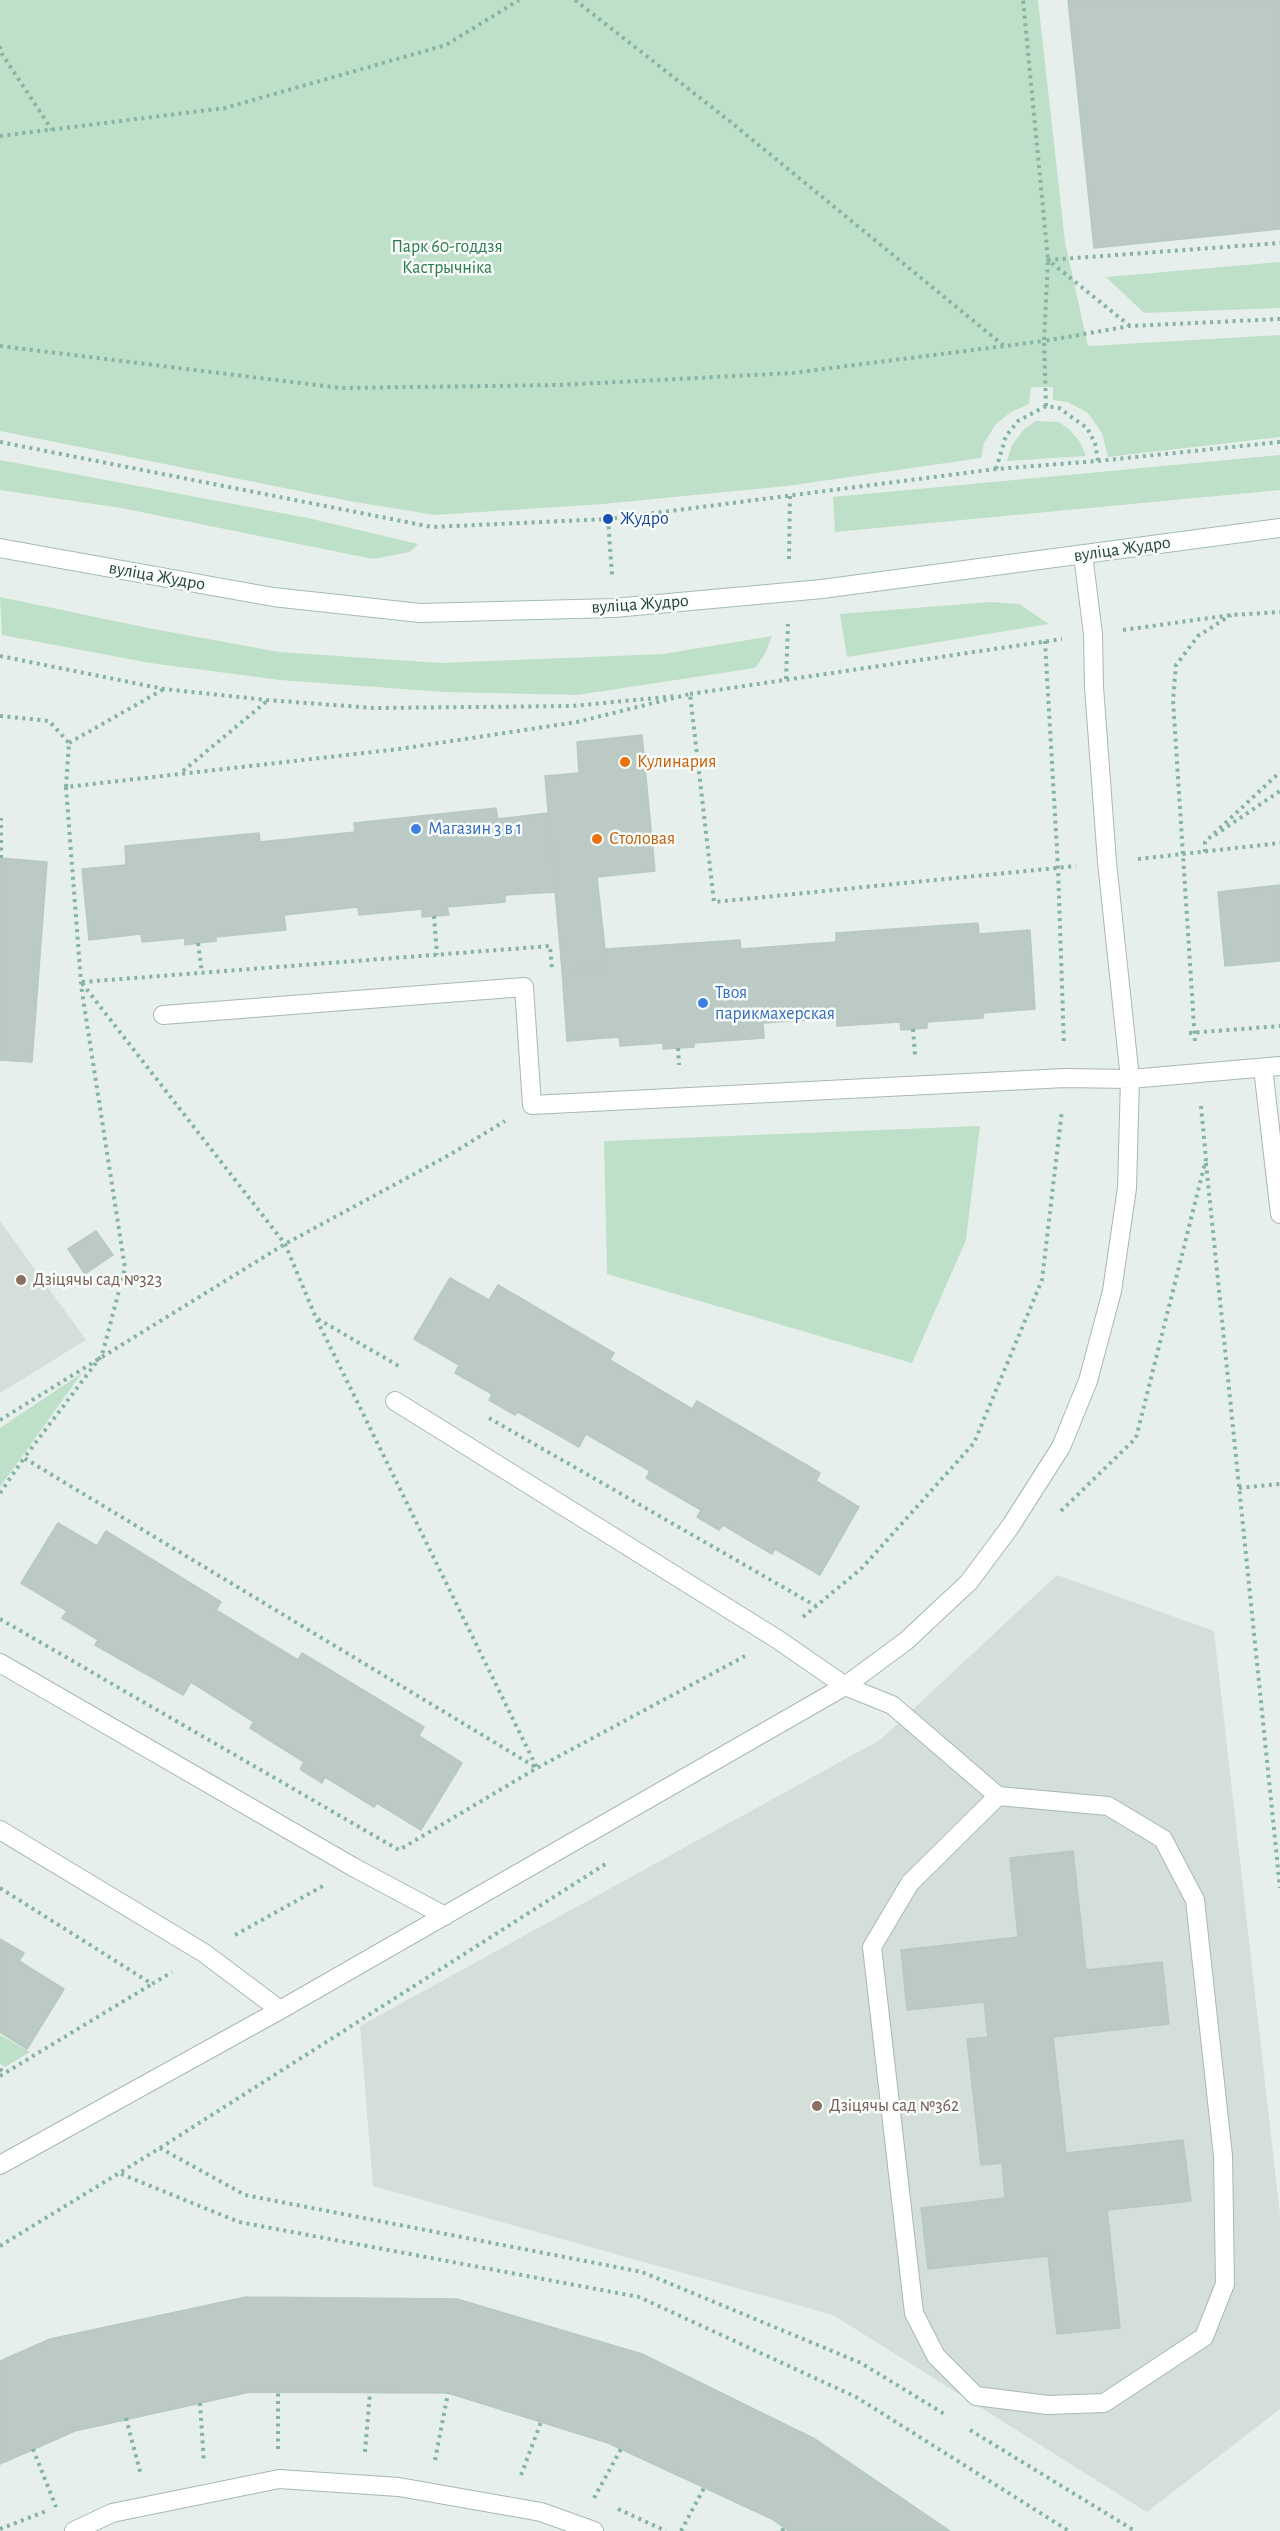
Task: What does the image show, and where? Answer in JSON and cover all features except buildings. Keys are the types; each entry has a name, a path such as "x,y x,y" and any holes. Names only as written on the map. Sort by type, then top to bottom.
{"main road":[{"name":"вуліца Жудро","path":"0,548 273,597 420,613 614,608 822,589 1280,528"},
{"path":"0,2165 280,2010 845,1686 906,1641 969,1582 1010,1527 1061,1447 1088,1381 1112,1291 1127,1188 1130,1079 1107,862 1094,687 1093,634 1083,555"},
{"path":"163,1015 524,987 532,1105 1065,1078 1130,1079 1198,1071 1272,1067 1280,1214"},
{"path":"395,1401 777,1640 845,1686 892,1705 998,1796 1108,1806 1163,1839 1196,1900 1223,2156 1225,2284 1204,2337 1104,2403 1048,2405 976,2396 936,2356 914,2313 872,1947 910,1884 998,1796"},
{"path":"0,1663 355,1868 445,1916"},
{"path":"0,1830 204,1953 280,2010"},
{"path":"74,2531 112,2513 279,2479 399,2487 541,2512 594,2531"}],"path":[{"path":"0,136 225,108 446,45 519,0"},
{"path":"575,0 741,130 1005,347"},
{"path":"1023,0 1048,260 1044,341 1046,406"},
{"path":"0,46 0,51 52,130"},
{"path":"1048,260 1280,243"},
{"path":"1048,260 1130,326"},
{"path":"0,346 341,388 560,385 792,373 1005,347 1130,326 1280,319"},
{"path":"996,469 1006,436 1018,421 1046,406 1059,408 1088,428 1095,443 1098,461"},
{"path":"0,442 432,527 608,519 996,469 1280,442"},
{"path":"608,519 614,608"},
{"path":"0,656 164,689 267,700 374,708 572,706 690,694 1093,634 1232,615 1280,612"},
{"path":"1232,615 1198,636 1176,665 1173,700 1198,1071 1280,1888"},
{"path":"0,1619 399,1850 537,1768 777,1640 862,1568 974,1443 1042,1280 1065,1078 1058,868 1045,641"},
{"path":"69,743 164,689"},
{"path":"66,787 399,749 577,722 690,694"},
{"path":"690,694 714,902 1058,868 1280,843"},
{"path":"183,772 267,700"},
{"path":"0,716 49,721 69,743 66,787 81,982 125,1268 102,1355 0,1492"},
{"path":"1205,852 1205,842 1280,772"},
{"path":"1205,842 1280,790"},
{"path":"1,818 1,858"},
{"path":"434,916 437,955"},
{"path":"198,943 202,973"},
{"path":"81,982 550,946 553,981"},
{"path":"81,982 285,1244 316,1318 537,1768"},
{"path":"1189,1033 1280,1026"},
{"path":"913,1029 916,1064"},
{"path":"0,1420 285,1244 451,1154 532,1105"},
{"path":"1059,1513 1136,1438 1206,1159"},
{"path":"316,1318 408,1371"},
{"path":"479,1412 816,1606"},
{"path":"24,1458 537,1768"},
{"path":"1239,1488 1280,1484"},
{"path":"0,2246 122,2174 610,1862"},
{"path":"0,2076 152,1984"},
{"path":"0,2069 5,2073"},
{"path":"160,2148 245,2195 642,2272 861,2363 952,2419"},
{"path":"122,2174 239,2222 639,2297 856,2397 1069,2531"},
{"path":"278,2392 278,2454"},
{"path":"364,2456 369,2393"},
{"path":"434,2466 448,2393"},
{"path":"200,2403 204,2464"},
{"path":"126,2418 142,2477"},
{"path":"520,2480 541,2422"},
{"path":"962,2425 1135,2531"},
{"path":"33,2449 56,2507"},
{"path":"594,2498 621,2450"},
{"path":"681,2531 704,2488"}],"shaded area":[{"name":"Дзіцячы сад №323","path":"0,1221 86,1340 0,1393"},
{"name":"Дзіцячы сад №362","path":"1057,1575 1214,1631 1280,2215 1280,2409 1147,2512 833,2315 373,2186 360,2026 880,1740"}],"green space":[{"name":"Парк 60-годдзя Кастрычніка","path":"0,0 1038,0 1065,242 1088,346 1280,335 1280,437 1108,457 1102,433 1088,413 1068,402 1053,400 1053,387 1031,387 1029,404 1011,412 996,424 984,443 981,458 787,486 603,504 435,515 349,501 0,431"},
{"path":"1280,262 1280,308 1144,313 1106,277"},
{"path":"1036,421 1059,422 1069,429 1080,442 1086,456 1007,461 1012,445 1024,429"},
{"path":"1280,455 1280,490 835,532 833,497"},
{"path":"0,460 308,518 418,544 410,552 373,559 121,508 0,490"},
{"path":"0,597 279,652 440,663 663,654 772,636 765,654 755,668 577,695 444,692 280,680 150,663 2,635"},
{"path":"990,602 1019,604 1049,624 847,657 840,614"},
{"path":"980,1126 966,1240 912,1363 607,1274 604,1141"},
{"path":"82,1373 0,1487 0,1428"},
{"path":"0,2035 30,2052 5,2067 0,2064"}],"place":[{"name":"Жудро","path":"608,519"},
{"name":"Кулинария","path":"625,762"},
{"name":"Магазин 3 в 1","path":"416,829"},
{"name":"Столовая","path":"597,839"},
{"name":"Твоя парикмахерская","path":"703,1003"},
{"name":"Дзіцячы сад №323","path":"21,1280"},
{"name":"Дзіцячы сад №362","path":"817,2106"}]}
